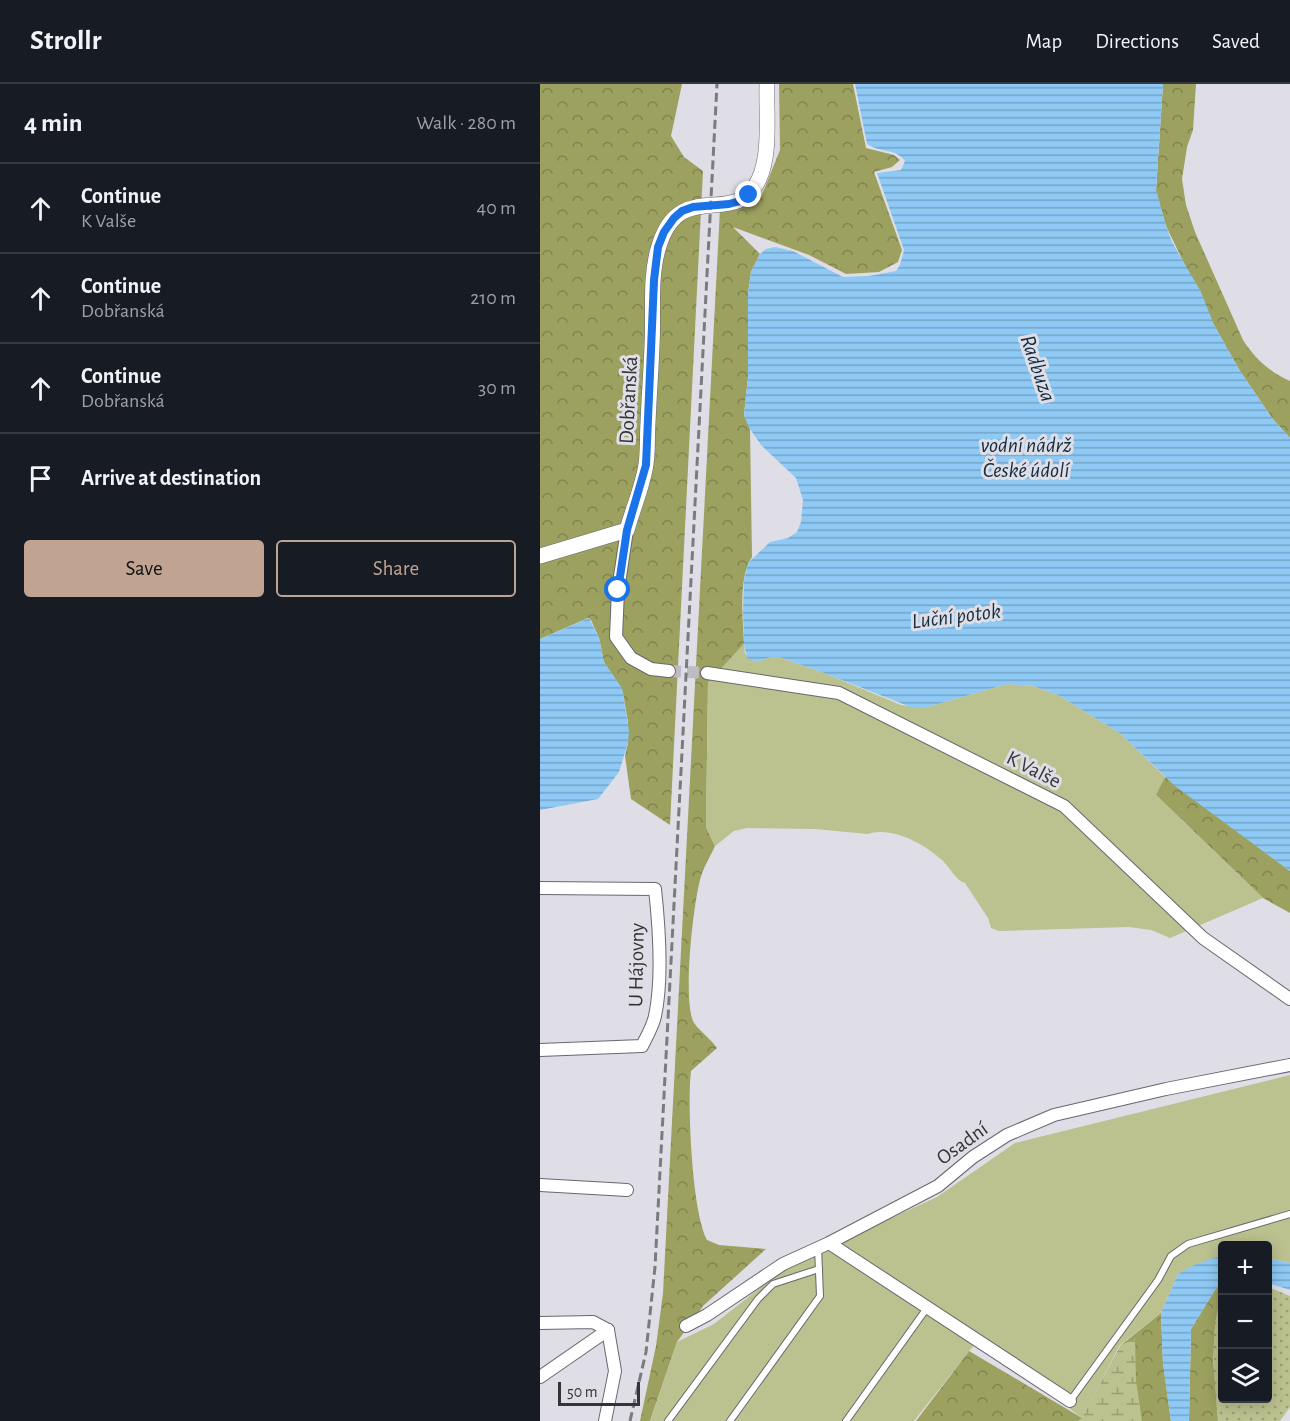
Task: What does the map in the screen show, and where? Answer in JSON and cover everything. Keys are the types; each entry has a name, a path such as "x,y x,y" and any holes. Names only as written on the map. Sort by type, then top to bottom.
{"street":[{"name":"Dobřanská","path":"627,530 646,465 654,280 658,247 664,232 682,211 693,207 740,201 755,187 765,162 767,84"},
{"path":"540,556 627,530 618,590 616,637 631,658 651,669 669,671"},
{"name":"K Valše","path":"708,673 839,693 1064,806 1203,938 1290,999"},
{"name":"U Hájovny","path":"540,888 655,889 658,952 658,999 654,1019 642,1046 540,1050"},
{"name":"Osadní","path":"686,1326 708,1315 783,1264 938,1186 973,1157 1007,1135 1054,1115 1167,1089 1290,1065"},
{"path":"540,1185 627,1190"},
{"path":"824,1245 928,1308 1070,1401"},
{"path":"540,1323 585,1321 599,1324 608,1330 615,1371 605,1421"},
{"path":"540,1377 608,1330"}],"lane":[{"path":"1070,1401 1158,1280 1171,1256 1188,1244 1290,1214"},
{"path":"730,1421 820,1296 819,1269 824,1245"},
{"path":"669,1421 759,1299 773,1284 819,1269"},
{"path":"846,1421 928,1308"}],"green space":[{"path":"540,84 682,84 671,136 684,157 703,171 670,825 631,799 625,756 628,743 628,722 623,693 604,662 599,638 591,620 588,618 540,639"},
{"path":"779,84 853,84 866,148 894,155 900,160 892,167 874,172 902,250 898,262 879,272 846,274 809,255 733,227 760,254 751,272 748,293 748,377 744,415 750,429 752,557 743,587 744,644 708,683 706,827 715,846 703,871 697,893 690,951 689,992 693,1021 717,1048 691,1071 690,1132 694,1183 707,1240 719,1245 766,1249 703,1306 677,1342 650,1421 640,1421 656,1346 663,1293 720,209 754,206 761,197 780,150"},
{"path":"1163,84 1196,84 1193,130 1187,147 1182,179 1186,205 1195,232 1243,340 1264,364 1290,381 1290,438 1272,418 1240,371 1214,325 1166,226 1156,191"},
{"path":"744,644 745,654 756,662 779,657 901,705 924,708 1007,684 1033,686 1058,695 1121,734 1165,777 1156,795 1263,898 1170,938 1151,930 1129,927 999,931 991,928 988,918 965,883 958,879 942,860 926,848 897,834 747,828 734,831 715,846 706,827 708,683"},
{"path":"1165,777 1290,871 1290,913 1263,898 1155,794"},
{"path":"1290,1075 1290,1263 1272,1259 1272,1241 1218,1241 1218,1257 1178,1274 1161,1313 1120,1345 1082,1418 978,1340 914,1421 650,1421 677,1342 714,1324 788,1266 937,1197 1015,1143"},
{"path":"1218,1285 1213,1359 1218,1421 1189,1421 1191,1329"},
{"path":"1272,1289 1290,1296 1290,1407 1280,1421 1218,1421 1213,1340 1218,1307 1218,1403 1272,1403"},
{"path":"1161,1313 1163,1363 1171,1421 916,1421 969,1351 1082,1418 1121,1345"},
{"path":"1135,1339 1136,1380 1142,1421 1078,1421 1082,1418 1121,1345"}],"water":[{"name":"vodní nádrž České údolí","path":"855,84 1163,84 1156,190 1166,226 1172,242 1201,292 1214,325 1240,371 1272,418 1290,438 1290,871 1175,786 1121,734 1058,695 1033,686 1007,684 924,708 913,708 779,657 756,662 747,658 744,644 743,611 744,580 748,563 770,542 788,538 797,532 801,522 803,500 796,478 761,445 744,415 748,377 748,293 751,272 760,254 766,249 775,247 793,251 843,277 869,276 896,271 904,250 877,173 901,170 905,161 897,154 867,144"},
{"path":"589,618 599,638 604,662 622,688 629,731 628,743 619,772 598,799 540,810 540,639"},
{"path":"1218,1256 1218,1285 1191,1329 1189,1421 1171,1421 1163,1363 1161,1313 1178,1274"},
{"path":"1272,1259 1290,1263 1290,1290 1272,1284"}],"tunnel":[{"path":"669,671 707,673"}],"railway":[{"path":"630,1421 646,1352 655,1267 717,84"}],"route":[{"path":"618,590 627,530 646,465 654,280 658,247 664,232 682,211 705,205 729,204 749,195"}],"water label":[{"name":"Radbuza","path":"1039,368"},
{"name":"Luční potok","path":"956,615"}]}
